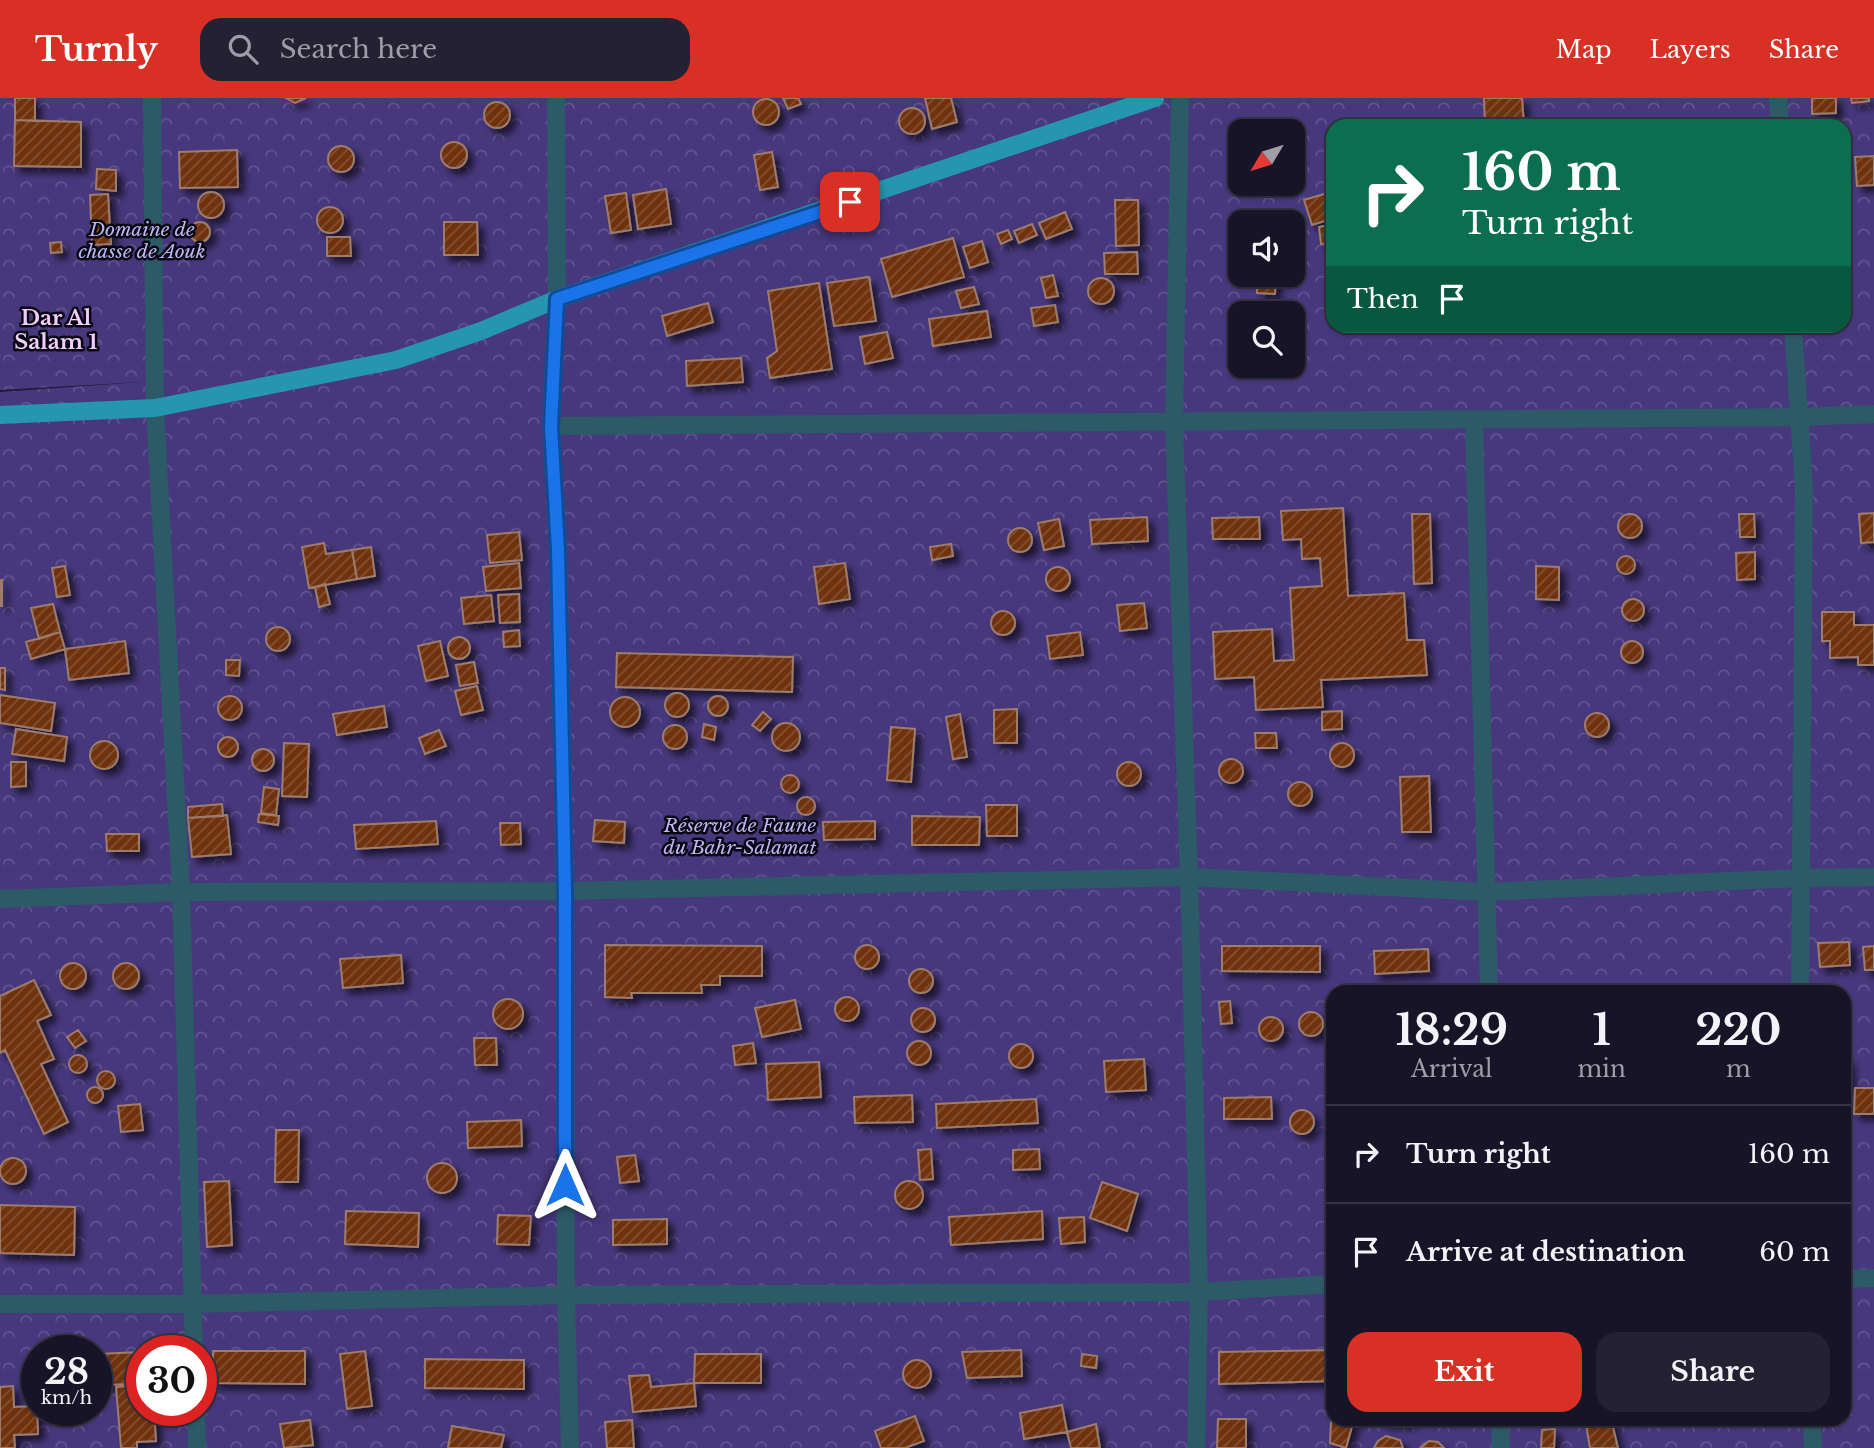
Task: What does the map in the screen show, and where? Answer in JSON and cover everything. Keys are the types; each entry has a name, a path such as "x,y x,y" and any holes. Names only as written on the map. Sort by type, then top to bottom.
{"main road":[{"path":"0,415 155,408 396,360 481,331 557,299 1155,98"}],"street":[{"path":"152,98 155,408 181,892 194,1335"},
{"path":"556,98 557,299 551,426 558,550 565,891 566,1295 570,1448"},
{"path":"1180,98 1174,423 1199,1292 1196,1448"},
{"path":"1778,98 1780,119"},
{"path":"1793,333 1804,488 1800,985"},
{"path":"551,426 1174,423 1874,414"},
{"path":"1474,420 1489,985"},
{"path":"0,899 181,892 565,891 1189,877 1486,892 1874,877"},
{"path":"1851,1279 1874,1279"},
{"path":"0,1304 193,1304 566,1295 1199,1292 1326,1284"},
{"path":"196,1426 197,1448"},
{"path":"1500,1426 1501,1448"},
{"path":"1812,1426 1813,1448"}],"green space":[{"name":"Réserve de Faune du Bahr-Salamat","path":"0,98 1874,98 1874,1448 0,1448 0,392 142,382 0,390"}],"building":[{"path":"15,98 35,98 35,121 15,120"},
{"path":"286,98 306,98 295,103"},
{"path":"783,98 798,98 801,104 788,109"},
{"path":"925,98 951,98 957,122 932,129"},
{"path":"1484,98 1522,98 1524,119 1485,119"},
{"path":"1812,98 1836,98 1836,113 1812,114"},
{"path":"1851,98 1869,98 1869,101 1852,103"},
{"path":"766,99 775,103 779,112 775,121 766,125 757,121 753,112 757,103"},
{"path":"497,102 506,106 510,115 506,124 497,128 488,124 484,115 488,106"},
{"path":"912,108 921,112 925,121 921,130 912,134 903,130 899,121 903,112"},
{"path":"15,120 81,122 81,167 14,166"},
{"path":"454,142 463,146 467,155 463,164 454,168 445,164 441,155 445,146"},
{"path":"341,146 350,150 354,159 350,168 341,172 332,168 328,159 332,150"},
{"path":"237,150 238,187 180,188 179,152"},
{"path":"772,152 778,187 760,190 754,155"},
{"path":"1874,156 1874,185 1857,186 1855,157"},
{"path":"97,169 116,170 116,191 96,189"},
{"path":"666,189 671,224 638,229 633,195"},
{"path":"211,192 220,196 224,205 220,214 211,218 202,214 198,205 202,196"},
{"path":"626,193 631,230 611,233 605,196"},
{"path":"1326,193 1326,221 1312,225 1304,200"},
{"path":"108,194 111,244 92,245 90,195"},
{"path":"1115,200 1138,200 1139,245 1116,246"},
{"path":"330,207 339,211 343,220 339,229 330,233 321,229 317,220 321,211"},
{"path":"1065,212 1072,229 1046,239 1039,223"},
{"path":"196,222 204,222 210,232 204,242 196,242 190,236 190,228"},
{"path":"444,222 477,222 478,255 444,255"},
{"path":"1032,224 1037,235 1019,243 1014,231"},
{"path":"1326,226 1326,244 1321,244 1319,227"},
{"path":"1008,230 1012,239 1001,244 997,234"},
{"path":"327,237 350,237 351,256 327,256"},
{"path":"953,238 964,277 892,297 881,259"},
{"path":"982,241 988,262 970,268 963,247"},
{"path":"61,242 62,252 51,253 50,243"},
{"path":"1137,252 1138,274 1105,274 1104,253"},
{"path":"1053,275 1058,296 1046,298 1041,278"},
{"path":"869,277 876,321 834,326 827,283"},
{"path":"1101,278 1110,282 1114,291 1110,300 1101,304 1092,300 1088,291 1092,282"},
{"path":"819,283 832,369 770,378 767,358 777,351 768,291"},
{"path":"974,287 979,304 961,308 956,291"},
{"path":"1257,287 1275,287 1275,294 1257,293"},
{"path":"708,303 713,322 667,336 662,316"},
{"path":"1055,305 1058,322 1034,326 1031,308"},
{"path":"987,311 991,337 933,346 929,319"},
{"path":"887,332 893,358 865,364 860,337"},
{"path":"741,358 743,382 687,386 686,361"},
{"path":"1343,508 1348,596 1404,593 1407,640 1424,640 1427,675 1321,680 1323,707 1256,710 1254,677 1215,679 1213,632 1272,629 1274,661 1294,660 1290,588 1322,586 1320,558 1302,559 1301,539 1283,540 1281,511"},
{"path":"1874,513 1874,542 1861,543 1859,514"},
{"path":"1412,514 1430,514 1432,583 1414,584"},
{"path":"1630,514 1639,517 1642,526 1639,535 1630,538 1621,535 1618,526 1621,517"},
{"path":"1739,514 1754,514 1755,537 1740,537"},
{"path":"1147,517 1148,541 1092,544 1090,520"},
{"path":"1259,517 1260,539 1213,539 1212,518"},
{"path":"1059,519 1064,546 1044,550 1038,523"},
{"path":"1020,528 1029,531 1032,540 1029,549 1020,552 1011,549 1008,540 1011,531"},
{"path":"519,532 522,560 490,563 487,535"},
{"path":"324,543 326,554 352,550 357,579 309,588 302,547"},
{"path":"951,544 953,556 932,560 930,547"},
{"path":"371,547 375,576 357,579 352,550"},
{"path":"1755,552 1755,579 1737,580 1736,553"},
{"path":"1626,556 1632,559 1635,565 1632,571 1626,574 1620,571 1617,565 1620,559"},
{"path":"519,563 521,588 486,591 483,567"},
{"path":"845,563 850,599 819,604 814,567"},
{"path":"65,566 70,595 57,597 52,568"},
{"path":"1536,566 1559,567 1559,600 1536,599"},
{"path":"1058,567 1067,570 1070,579 1067,588 1058,591 1049,588 1046,579 1049,570"},
{"path":"2,580 2,606 0,606"},
{"path":"325,584 330,604 319,607 315,587"},
{"path":"519,594 520,622 500,623 498,595"},
{"path":"491,595 494,621 464,624 461,598"},
{"path":"1629,599 1637,599 1644,606 1644,614 1637,621 1629,621 1622,614 1622,606"},
{"path":"1144,603 1147,628 1120,631 1117,605"},
{"path":"53,604 60,632 39,639 31,608"},
{"path":"1003,611 1012,614 1015,623 1012,632 1003,635 994,632 991,623 994,614"},
{"path":"1822,612 1854,612 1854,625 1874,625 1874,665 1858,665 1858,657 1830,658 1830,641 1822,641"},
{"path":"278,627 286,631 290,639 286,647 278,651 270,647 266,639 270,631"},
{"path":"519,630 520,646 504,647 503,632"},
{"path":"60,632 65,649 31,659 26,642"},
{"path":"1080,632 1083,655 1050,659 1047,636"},
{"path":"459,637 467,640 470,648 467,656 459,659 451,656 448,648 451,640"},
{"path":"125,641 129,673 69,680 65,649"},
{"path":"440,641 448,676 426,681 418,646"},
{"path":"1632,641 1640,644 1643,652 1640,660 1632,663 1624,660 1621,652 1624,644"},
{"path":"617,653 793,657 792,692 616,687"},
{"path":"226,660 240,660 239,676 226,675"},
{"path":"474,662 478,683 460,686 456,665"},
{"path":"0,668 5,668 5,690 0,689"},
{"path":"477,686 483,710 461,715 455,691"},
{"path":"677,693 686,696 689,705 686,714 677,717 668,714 665,705 668,696"},
{"path":"0,695 55,703 51,731 0,723"},
{"path":"230,696 238,700 242,708 238,716 230,720 222,716 218,708 222,700"},
{"path":"718,696 725,699 728,706 725,713 718,716 711,713 708,706 711,699"},
{"path":"625,697 636,701 640,712 636,723 625,727 614,723 610,712 614,701"},
{"path":"384,706 387,727 337,735 333,714"},
{"path":"1017,709 1017,743 994,743 994,710"},
{"path":"1342,711 1342,729 1322,730 1322,712"},
{"path":"763,712 771,719 760,731 752,725"},
{"path":"1597,713 1606,716 1609,725 1606,734 1597,737 1588,734 1585,725 1588,716"},
{"path":"960,714 967,757 953,759 946,717"},
{"path":"786,723 796,727 800,737 796,747 786,751 776,747 772,737 776,727"},
{"path":"704,724 716,727 714,740 702,737"},
{"path":"675,725 684,728 687,737 684,746 675,749 666,746 663,737 666,728"},
{"path":"891,727 915,729 911,782 887,780"},
{"path":"16,729 67,737 64,761 12,754"},
{"path":"439,730 446,746 425,754 419,738"},
{"path":"1255,733 1276,733 1277,748 1256,748"},
{"path":"228,737 235,740 238,747 235,754 228,757 221,754 218,747 221,740"},
{"path":"104,741 114,745 118,755 114,765 104,769 94,765 90,755 94,745"},
{"path":"284,743 309,744 307,797 282,796"},
{"path":"1342,743 1351,746 1354,755 1351,764 1342,767 1333,764 1330,755 1333,746"},
{"path":"263,749 271,752 274,760 271,768 263,771 255,768 252,760 255,752"},
{"path":"1231,759 1240,762 1243,771 1240,780 1231,783 1222,780 1219,771 1222,762"},
{"path":"11,762 26,762 26,786 11,787"},
{"path":"1129,762 1138,765 1141,774 1138,783 1129,786 1120,783 1117,774 1120,765"},
{"path":"790,775 796,778 799,784 796,790 790,793 784,790 781,784 784,778"},
{"path":"1429,776 1431,832 1402,832 1400,777"},
{"path":"1300,782 1309,785 1312,794 1309,803 1300,806 1291,803 1288,794 1291,785"},
{"path":"264,787 279,789 276,815 261,813"},
{"path":"806,797 812,800 815,806 812,812 806,815 800,812 797,806 800,800"},
{"path":"222,804 223,816 188,818 188,807"},
{"path":"986,805 1017,805 1017,836 987,836"},
{"path":"259,814 279,816 278,825 258,822"},
{"path":"227,815 231,854 192,857 188,818"},
{"path":"912,816 980,817 979,845 912,845"},
{"path":"595,820 625,822 624,843 593,841"},
{"path":"436,821 438,844 356,849 354,825"},
{"path":"875,821 875,839 824,840 823,822"},
{"path":"500,823 520,823 521,844 501,845"},
{"path":"106,834 139,834 139,851 107,851"},
{"path":"1849,942 1850,965 1820,967 1818,943"},
{"path":"605,945 762,946 762,976 720,976 720,985 701,985 702,993 631,993 632,998 605,997"},
{"path":"867,945 876,948 879,957 876,966 867,969 858,966 855,957 858,948"},
{"path":"1222,946 1320,946 1320,972 1222,971"},
{"path":"1874,946 1874,970 1865,970 1863,947"},
{"path":"1428,949 1429,971 1375,974 1374,951"},
{"path":"401,955 403,983 343,988 340,959"},
{"path":"73,963 82,967 86,976 82,985 73,989 64,985 60,976 64,967"},
{"path":"126,963 135,967 139,976 135,985 126,989 117,985 113,976 117,967"},
{"path":"921,969 930,972 933,981 930,990 921,993 912,990 909,981 912,972"},
{"path":"34,980 51,1015 37,1021 54,1059 41,1064 68,1122 44,1134 5,1050 0,1053 0,996"},
{"path":"847,997 856,1000 859,1009 856,1018 847,1021 838,1018 835,1009 838,1000"},
{"path":"508,999 519,1003 523,1014 519,1025 508,1029 497,1025 493,1014 497,1003"},
{"path":"795,1000 801,1029 762,1037 755,1008"},
{"path":"1230,1001 1232,1023 1221,1024 1219,1002"},
{"path":"923,1008 932,1011 935,1020 932,1029 923,1032 914,1029 911,1020 914,1011"},
{"path":"1311,1012 1320,1015 1323,1024 1320,1033 1311,1036 1302,1033 1299,1024 1302,1015"},
{"path":"1271,1017 1280,1020 1283,1029 1280,1038 1271,1041 1262,1038 1259,1029 1262,1020"},
{"path":"78,1030 86,1041 75,1048 67,1037"},
{"path":"474,1038 496,1038 497,1065 475,1065"},
{"path":"919,1041 928,1044 931,1053 928,1062 919,1065 910,1062 907,1053 910,1044"},
{"path":"753,1043 756,1063 735,1065 733,1046"},
{"path":"1021,1044 1030,1047 1033,1056 1030,1065 1021,1068 1012,1065 1009,1056 1012,1047"},
{"path":"78,1055 84,1058 87,1064 84,1070 78,1073 72,1070 69,1064 72,1058"},
{"path":"1144,1059 1146,1090 1106,1092 1104,1061"},
{"path":"819,1062 821,1097 768,1100 766,1064"},
{"path":"106,1071 112,1074 115,1080 112,1086 106,1089 100,1086 97,1080 100,1074"},
{"path":"95,1087 101,1089 101,1101 95,1103 89,1101 87,1095 89,1089"},
{"path":"1855,1088 1874,1088 1874,1114 1854,1114"},
{"path":"912,1095 913,1122 855,1123 854,1097"},
{"path":"1271,1097 1272,1119 1224,1119 1224,1098"},
{"path":"1036,1099 1038,1123 937,1128 936,1104"},
{"path":"140,1104 143,1130 121,1132 118,1106"},
{"path":"1302,1110 1311,1113 1314,1122 1311,1131 1302,1134 1293,1131 1290,1122 1293,1113"},
{"path":"521,1120 522,1146 468,1148 467,1122"},
{"path":"276,1130 299,1130 298,1182 275,1182"},
{"path":"931,1149 933,1179 920,1180 918,1150"},
{"path":"1039,1149 1040,1169 1013,1170 1013,1150"},
{"path":"635,1155 639,1181 620,1183 617,1157"},
{"path":"13,1158 22,1162 26,1171 22,1180 13,1184 4,1180 0,1171 4,1162"},
{"path":"442,1163 453,1167 457,1178 453,1189 442,1193 431,1189 427,1178 431,1167"},
{"path":"229,1181 232,1245 207,1247 204,1182"},
{"path":"909,1181 919,1185 923,1195 919,1205 909,1209 899,1205 895,1195 899,1185"},
{"path":"1102,1182 1138,1194 1127,1231 1090,1218"},
{"path":"0,1205 75,1207 74,1255 0,1253"},
{"path":"346,1211 419,1213 418,1247 345,1244"},
{"path":"1042,1211 1043,1239 951,1245 949,1217"},
{"path":"498,1215 531,1216 529,1245 497,1244"},
{"path":"1084,1217 1085,1242 1061,1244 1059,1218"},
{"path":"667,1219 667,1244 613,1245 613,1220"},
{"path":"1021,1350 1022,1376 967,1378 962,1352"},
{"path":"1326,1350 1326,1381 1219,1384 1219,1352"},
{"path":"217,1351 305,1351 305,1384 217,1383"},
{"path":"365,1351 372,1406 347,1409 340,1354"},
{"path":"112,1353 126,1353 126,1384 112,1385"},
{"path":"695,1354 761,1354 761,1383 694,1383"},
{"path":"1082,1354 1097,1356 1096,1368 1081,1366"},
{"path":"425,1359 524,1360 524,1389 425,1388"},
{"path":"917,1360 927,1364 931,1374 927,1384 917,1388 907,1384 903,1374 907,1364"},
{"path":"649,1375 651,1387 694,1383 696,1406 633,1412 629,1376"},
{"path":"13,1386 14,1407 21,1407 21,1426 38,1426 38,1434 14,1435 15,1448 0,1448 0,1387"},
{"path":"126,1386 126,1426 155,1426 156,1441 137,1442 137,1448 121,1448 116,1387"},
{"path":"1062,1405 1067,1432 1024,1439 1020,1413"},
{"path":"915,1416 924,1441 905,1448 881,1448 875,1431"},
{"path":"1218,1419 1246,1419 1246,1448 1217,1448"},
{"path":"310,1420 313,1445 284,1448 280,1424"},
{"path":"632,1420 634,1448 607,1448 605,1422"},
{"path":"1096,1424 1100,1448 1071,1448 1067,1432"},
{"path":"452,1426 504,1435 501,1448 448,1448"},
{"path":"1331,1426 1352,1426 1346,1448 1330,1443"},
{"path":"1586,1426 1613,1426 1618,1448 1590,1448"},
{"path":"1555,1429 1554,1448 1541,1448 1542,1430"},
{"path":"1386,1436 1400,1440 1403,1448 1374,1448 1378,1441"},
{"path":"1429,1441 1438,1442 1444,1448 1420,1448"}],"district":[{"name":"Dar Al Salam 1","path":"56,330"}],"route":[{"path":"565,1185 565,891 558,550 551,426 557,299 850,202"}],"park label":[{"name":"Domaine de chasse de Aouk","path":"142,240"}]}
